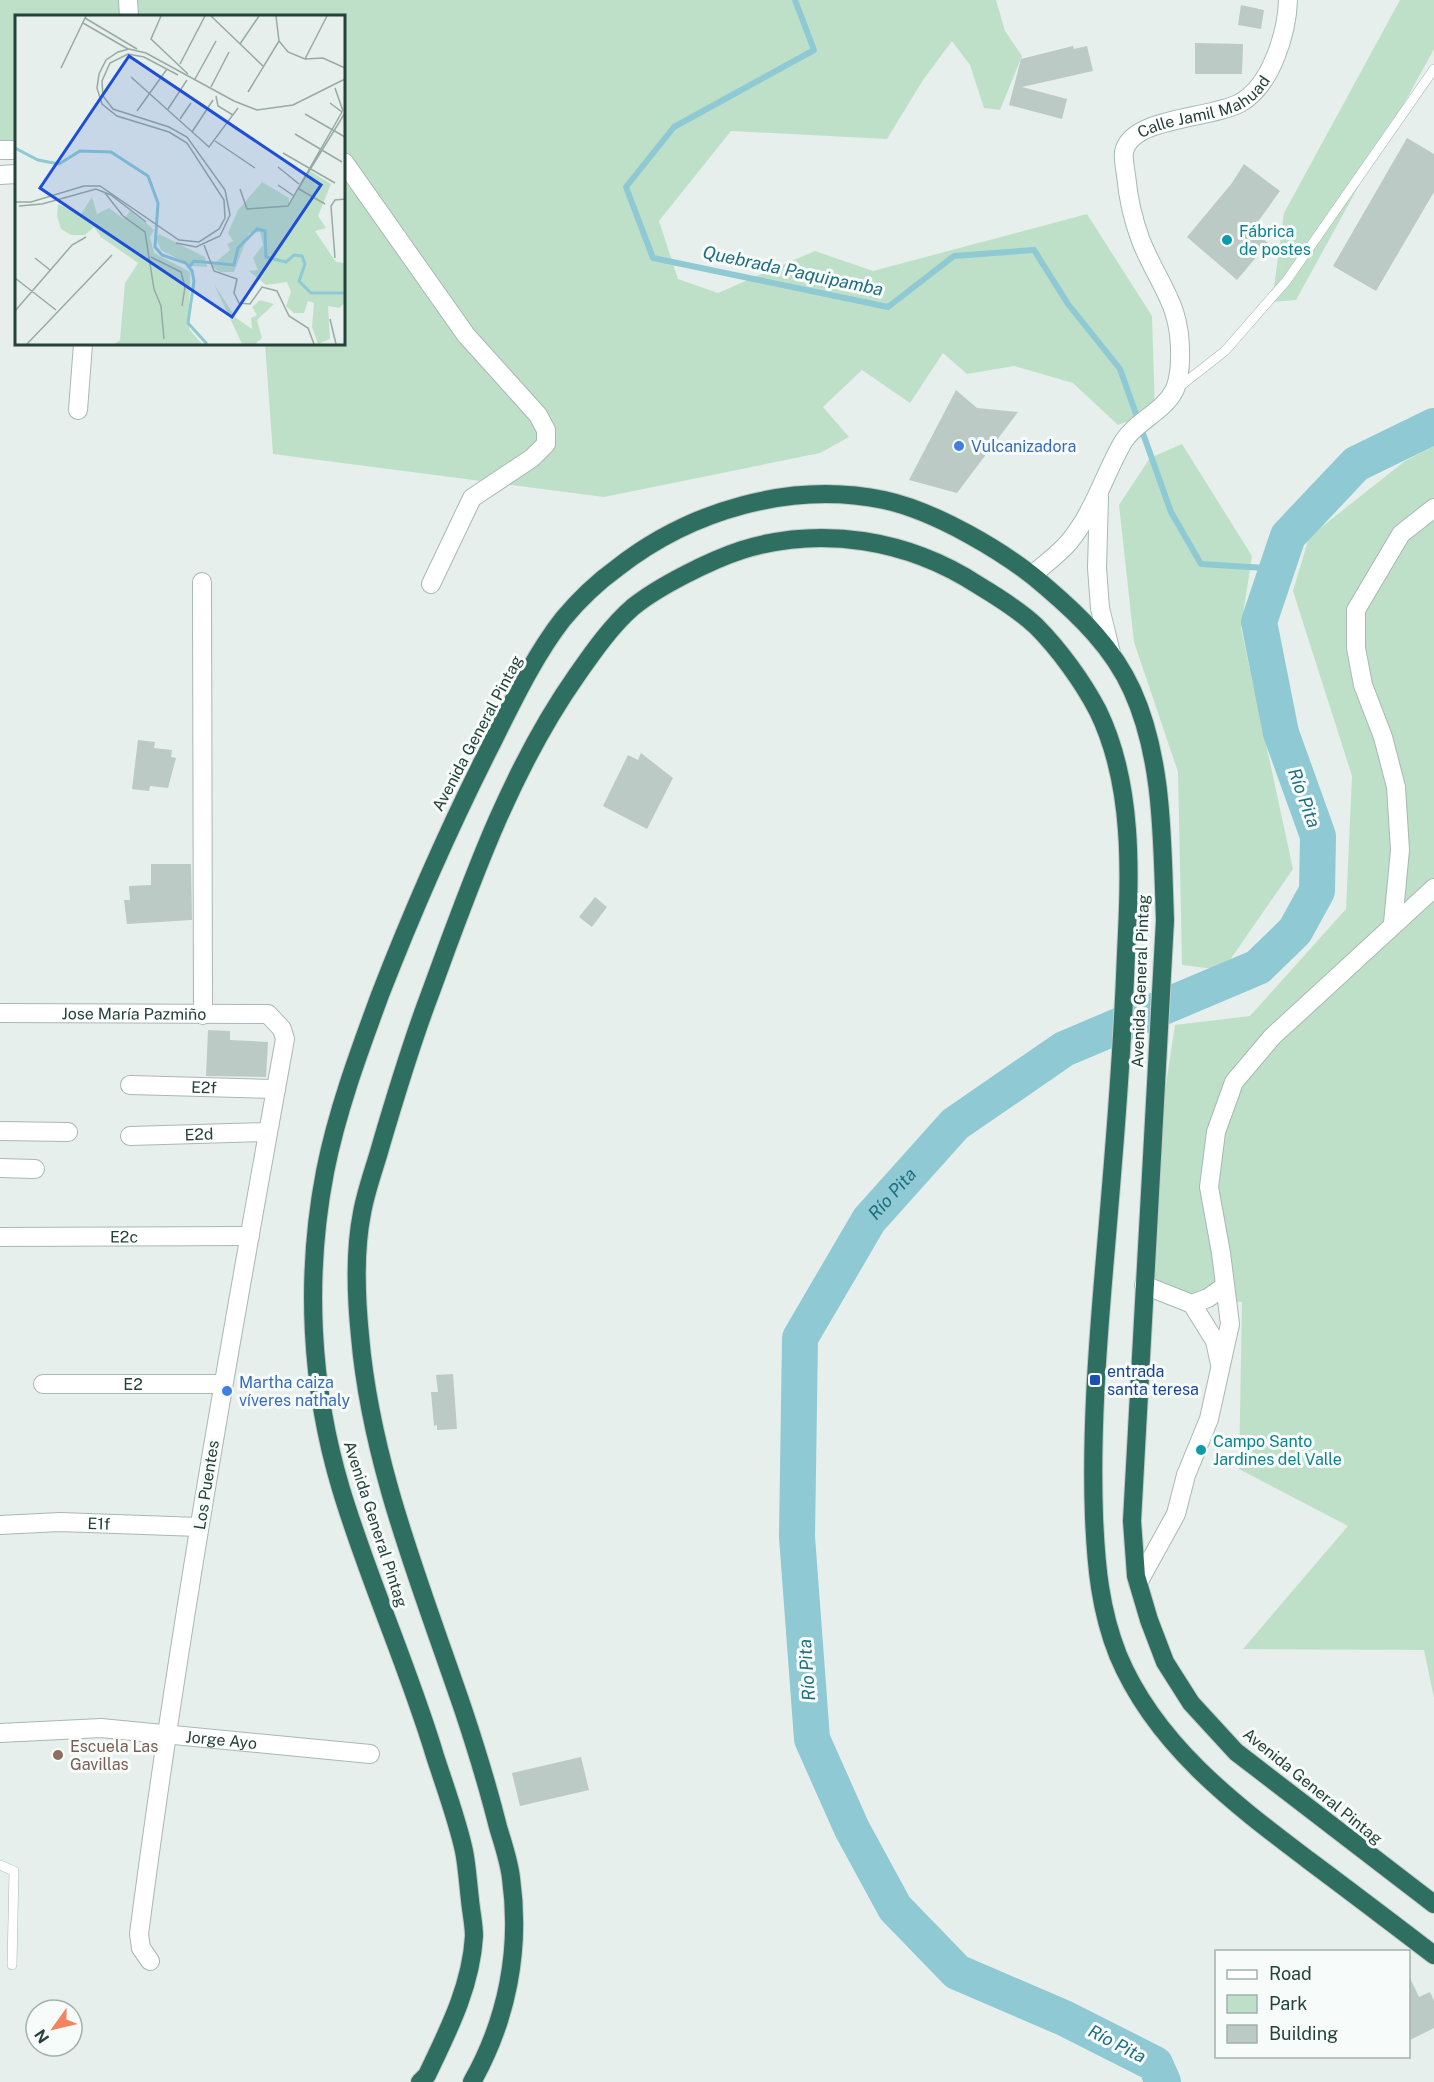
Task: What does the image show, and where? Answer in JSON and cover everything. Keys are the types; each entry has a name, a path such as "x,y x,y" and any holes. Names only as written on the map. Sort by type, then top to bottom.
{"highway":[{"name":"Avenida General Pintag","path":"420,2082 427,2075 460,2005 474,1935 464,1849 423,1717 339,1485 325,1429 314,1340 314,1242 326,1165 356,1058 404,933 461,803 518,690 564,618 617,567 680,528 740,504 799,495 847,495 889,501 987,544 1032,575 1086,622 1111,653 1131,687 1154,761 1162,845 1165,920 1131,1521 1138,1583 1166,1662 1191,1703 1236,1752 1434,1904"},
{"name":"Avenida General Pintag","path":"472,2082 493,2045 507,1998 514,1942 511,1875 481,1761 384,1470 368,1405 356,1276 362,1214 406,1059 457,922 535,743 561,698 594,650 633,607 681,578 728,554 763,544 798,539 839,537 878,543 921,554 958,572 1036,626 1095,706 1113,750 1124,789 1128,910 1121,1064 1095,1380 1092,1466 1097,1582 1117,1652 1138,1694 1158,1723 1198,1770 1236,1805 1434,1955"}],"street":[{"path":"128,0 129,15"},
{"name":"Calle Jamil Mahuad","path":"1169,396 1180,367 1181,340 1174,305 1141,241 1127,194 1124,152 1138,131 1161,122 1220,111 1242,102 1265,78 1280,48 1287,17 1288,0"},
{"path":"345,163 466,335 538,416 546,430 546,444 532,458 472,498 431,584"},
{"path":"0,175 15,174"},
{"path":"78,410 83,345"},
{"path":"1032,575 1068,543 1100,492 1125,439 1169,396"},
{"path":"1100,492 1097,568 1100,608 1111,653"},
{"path":"1393,923 1400,850 1396,787 1383,737 1363,685 1356,648 1356,610 1401,534 1434,508"},
{"path":"201,582 202,1015"},
{"path":"1138,1583 1176,1514 1186,1475 1209,1419 1230,1324 1209,1187 1216,1132 1234,1082 1272,1037 1338,978 1393,923 1434,888"},
{"name":"Jose María Pazmiño","path":"0,1013 268,1014"},
{"name":"Los Puentes","path":"150,1961 141,1948 139,1934 164,1735 223,1384 285,1039 276,1021 268,1014"},
{"name":"E2f","path":"130,1085 276,1089"},
{"path":"0,1131 68,1132"},
{"name":"E2d","path":"130,1136 268,1132"},
{"path":"0,1168 35,1169"},
{"name":"E2c","path":"0,1237 250,1236"},
{"path":"1144,1285 1192,1304 1215,1341 1221,1368"},
{"path":"1192,1304 1208,1298 1225,1286"},
{"name":"E2","path":"43,1384 223,1384"},
{"name":"E1f","path":"0,1525 60,1522 199,1527"},
{"name":"Jorge Ayo","path":"0,1733 101,1728 370,1754"}],"lane":[{"path":"1169,396 1225,351 1287,280 1434,69"},
{"path":"0,1865 14,1871 12,1965"}],"green space":[{"path":"0,0 996,0 1005,31 1022,56 1000,110 984,108 970,65 952,41 923,80 887,139 731,131 659,221 678,279 718,293 815,251 873,271 1087,214 1152,316 1155,411 1118,425 1073,383 1014,366 967,374 943,353 910,403 862,370 823,407 849,437 820,453 604,497 273,454 265,345 345,345 345,15 15,15 15,153 0,154"},
{"path":"1400,0 1434,0 1434,49 1296,300 1272,302 1284,213"},
{"path":"1182,444 1252,556 1241,628 1293,869 1223,970 1182,965 1178,772 1134,642 1119,505 1150,458"},
{"path":"1434,446 1434,1698 1424,1650 1243,1649 1348,1526 1239,1469 1242,1302 1153,1294 1161,1117 1175,1025 1250,1016 1346,909 1352,776 1293,591 1309,537 1405,461"}],"building":[{"path":"1241,5 1264,10 1261,29 1238,25"},
{"path":"1195,43 1243,44 1242,74 1195,74"},
{"path":"1073,46 1074,49 1087,46 1093,71 1022,87 1067,99 1062,119 1009,105 1021,59"},
{"path":"1407,138 1434,154 1434,192 1376,291 1333,266"},
{"name":"Fábrica de postes","path":"1244,164 1280,191 1252,230 1268,243 1237,280 1187,237 1232,183"},
{"name":"Vulcanizadora","path":"956,390 977,408 1018,412 957,493 909,480"},
{"path":"138,740 155,742 154,748 172,750 171,757 176,758 168,788 150,786 149,791 132,789"},
{"path":"641,753 673,778 647,829 603,806 628,755 638,760"},
{"path":"151,864 191,864 192,920 127,924 124,900 130,900 129,886 151,885"},
{"path":"595,897 607,907 592,927 579,917"},
{"path":"208,1030 230,1031 230,1040 268,1042 266,1077 206,1076"},
{"path":"453,1374 457,1429 437,1430 437,1425 434,1426 431,1392 438,1392 436,1375"},
{"path":"581,1757 589,1790 520,1806 512,1773"},
{"path":"1410,1978 1419,1997 1430,1992 1434,2001 1434,2028 1410,2040"}],"waterway":[{"name":"Quebrada Paquipamba","path":"795,0 814,50 674,127 626,187 653,258 888,307 954,256 1034,250 1068,304 1120,369 1171,512 1201,564 1265,568"},
{"name":"Río Pita","path":"1163,2082 1155,2064 1064,2018 957,1972 895,1908 852,1829 812,1739 797,1537 800,1338 869,1220 955,1124 1064,1049 1258,967 1295,931 1317,891 1318,836 1281,733 1259,622 1288,536 1356,464 1434,426"}],"place":[{"name":"Fábrica de postes","path":"1227,240"},
{"name":"Vulcanizadora","path":"959,446"},
{"name":"entrada santa teresa","path":"1095,1380"},
{"name":"Martha caiza víveres nathaly","path":"227,1391"},
{"name":"Campo Santo Jardines del Valle","path":"1201,1450"},
{"name":"Escuela Las Gavillas","path":"58,1755"}]}
